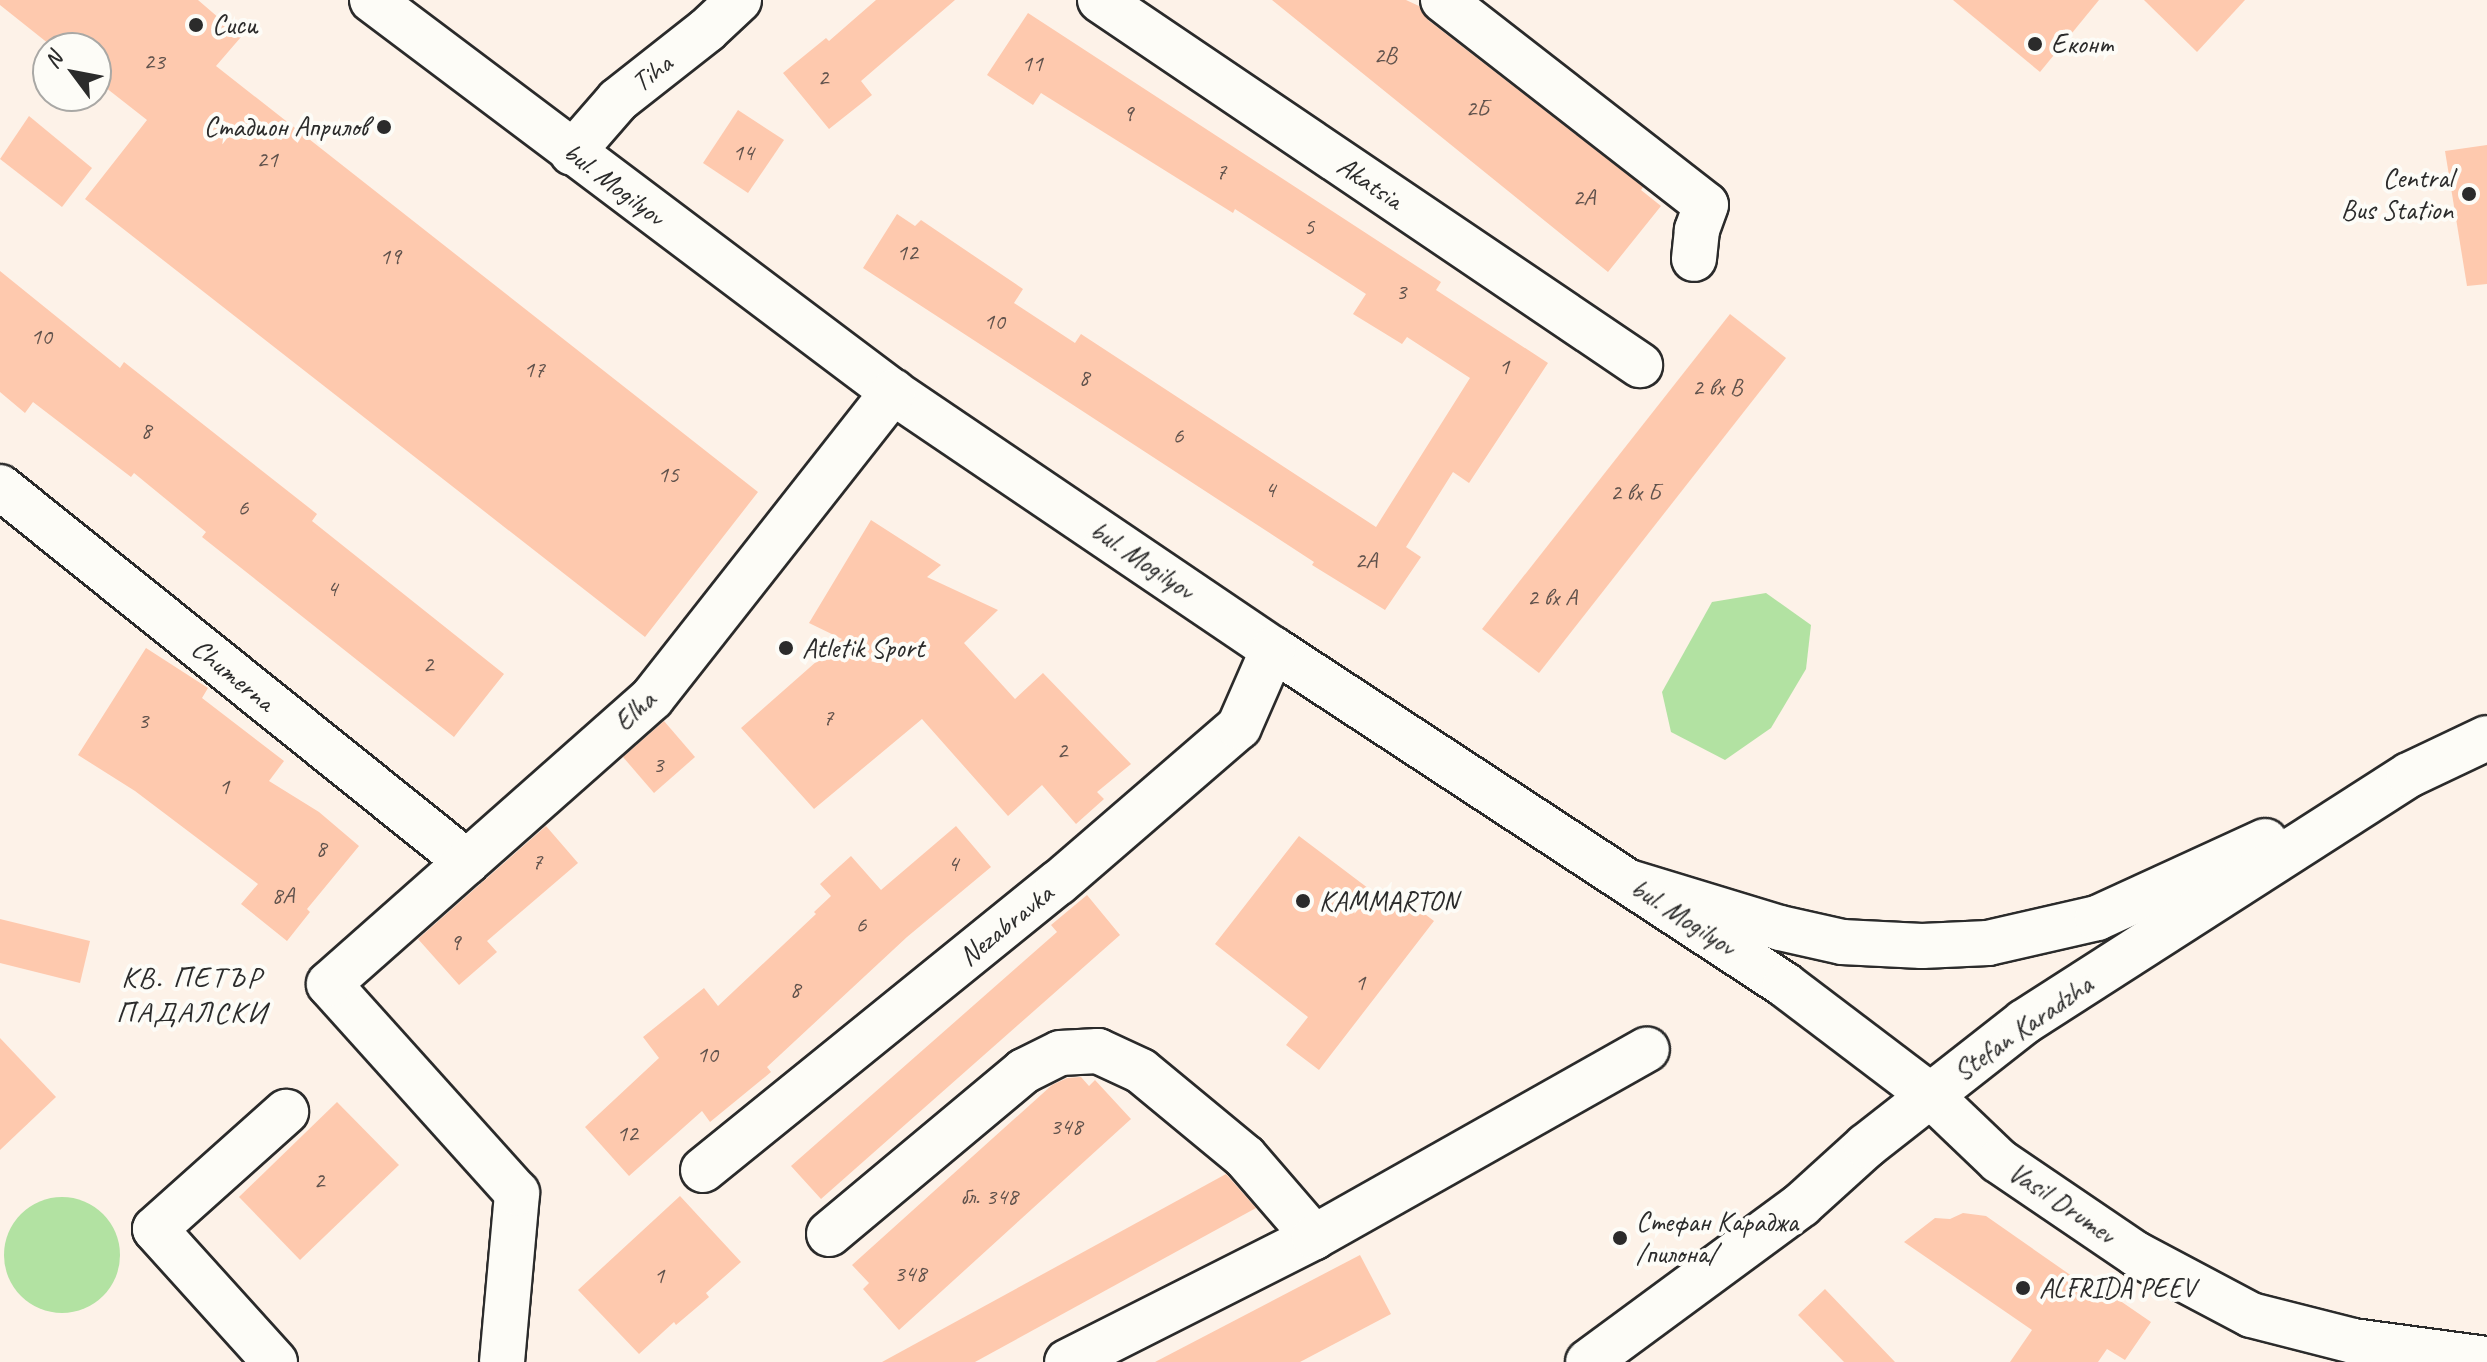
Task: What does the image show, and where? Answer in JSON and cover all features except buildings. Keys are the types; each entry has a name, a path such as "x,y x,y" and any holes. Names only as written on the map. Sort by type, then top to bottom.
{"street":[{"name":"bul. Mogilyov","path":"372,0 893,392 1273,649 1785,985 1930,1095"},
{"name":"Tiha","path":"572,153 618,100 707,30 739,0"},
{"name":"Akatsia","path":"1100,0 1640,365"},
{"path":"1443,0 1706,205 1697,230 1694,259"},
{"name":"Elha","path":"502,1362 517,1193 329,984 652,698 893,392"},
{"name":"Chumerna","path":"0,487 467,862"},
{"name":"Nezabravka","path":"703,1170 1058,883 1239,727 1273,649"},
{"name":"Stefan Karadzha","path":"1588,1362 1801,1205 1930,1095 2024,1022 2409,775 2487,738"},
{"path":"1629,882 1780,928 1842,942 1922,946 1988,943 2097,918 2409,775"},
{"path":"1067,1362 1314,1237 1647,1049"},
{"path":"829,1234 1024,1071 1060,1053 1098,1051 1141,1071 1245,1157 1314,1237"},
{"name":"Vasil Drumev","path":"1930,1095 1999,1161 2136,1254 2251,1315 2353,1351 2487,1359"},
{"path":"275,1362 155,1229 286,1112"}],"green space":[{"path":"1766,593 1811,625 1806,669 1771,728 1725,760 1671,732 1662,692 1712,602"},
{"path":"62,1197 95,1206 111,1222 120,1255 111,1288 95,1304 62,1313 29,1304 13,1288 4,1255 13,1222 29,1206"}],"place":[{"name":"Сиси","path":"196,25"},
{"name":"Еконт","path":"2035,44"},
{"name":"Стадион Априлов","path":"384,127"},
{"name":"Central Bus Station","path":"2469,194"},
{"name":"Atletik Sport","path":"786,648"},
{"name":"KAMMARTON","path":"1303,901"},
{"name":"Стефан Караджа /пилона/","path":"1620,1238"},
{"name":"ALFRIDA PEEV","path":"2023,1288"}],"district":[{"name":"КВ. ПЕТЪР ПАДАЛСКИ","path":"192,994"}]}
